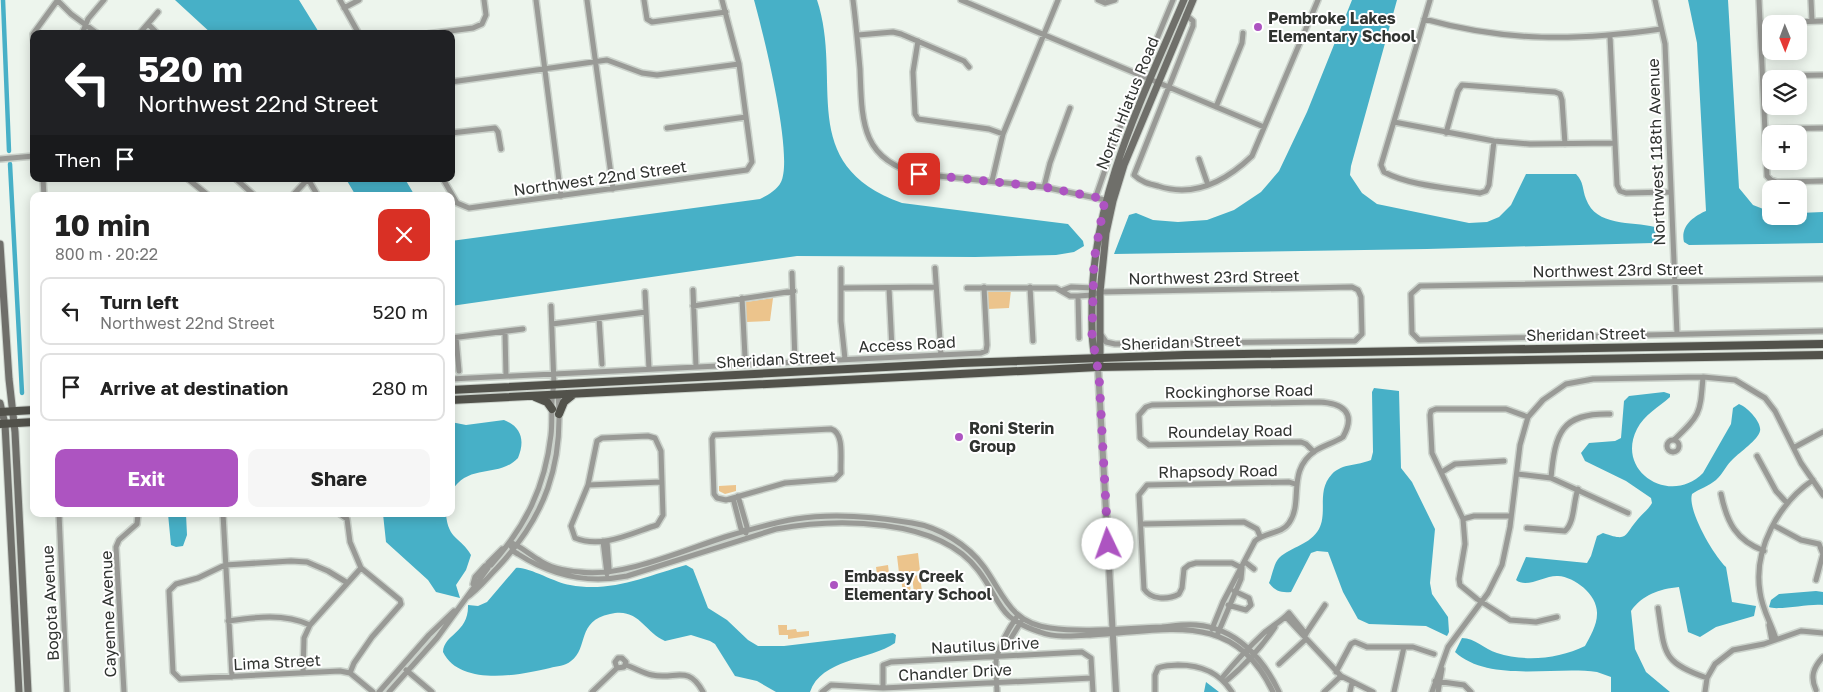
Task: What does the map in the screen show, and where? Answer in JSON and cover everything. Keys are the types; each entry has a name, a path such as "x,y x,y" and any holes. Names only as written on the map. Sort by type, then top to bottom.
{"main road":[{"name":"North Hiatus Road","path":"1098,358 1092,336 1094,260 1118,159 1184,0"},
{"name":"North Hiatus Road","path":"1098,367 1102,336 1100,292 1109,200 1193,0"},
{"path":"0,244 14,423 28,692"},
{"name":"Sheridan Street","path":"455,389 1098,358 1823,344"},
{"path":"1678,346 1678,357"},
{"name":"Sheridan Street","path":"455,400 1098,367 1823,355"},
{"path":"940,365 941,375"},
{"path":"746,374 747,385"},
{"path":"531,396 547,402 555,411 575,394"},
{"path":"0,403 19,692"},
{"path":"0,412 30,410"},
{"path":"2,424 30,422"}],"street":[{"path":"36,30 57,0 94,30"},
{"path":"84,30 88,19 104,0"},
{"path":"340,0 357,30"},
{"path":"344,8 359,0"},
{"path":"455,30 473,28 482,24 486,15 484,0"},
{"path":"536,0 562,196"},
{"path":"587,0 613,189"},
{"path":"644,0 647,19 652,22 726,12"},
{"path":"667,128 746,117 739,64 722,0"},
{"path":"853,0 858,35 865,132 876,150 889,163 902,170 919,174 1044,187 1109,200"},
{"path":"961,0 1150,81 1264,127"},
{"path":"992,181 1003,134 1058,0"},
{"path":"1098,0 1105,3 1114,1"},
{"path":"1096,196 1103,171 1173,0"},
{"path":"1186,15 1194,21 1193,26 1134,175 1139,181 1181,191 1208,186 1220,181 1238,169 1252,156 1318,0"},
{"path":"1430,0 1382,165 1384,172 1392,176 1432,185 1480,193 1486,191 1489,185 1494,141"},
{"name":"Northwest 118th Avenue","path":"1655,0 1665,44 1677,334"},
{"path":"1759,0 1764,70"},
{"path":"1811,0 1812,22"},
{"path":"143,30 158,12"},
{"path":"1424,19 1510,36 1569,39 1610,36 1661,28"},
{"path":"1760,24 1823,21"},
{"path":"148,24 154,30"},
{"path":"858,35 893,32 918,40 964,60 969,66"},
{"path":"1216,107 1242,43 1243,34"},
{"path":"1610,36 1617,185 1620,191 1670,192"},
{"path":"918,40 912,72 915,114 918,119 989,129 1003,134"},
{"path":"455,81 607,60 642,73 657,74 739,64"},
{"path":"1807,75 1823,75"},
{"path":"1446,133 1458,91 1462,85 1555,92 1560,94 1564,144"},
{"path":"1044,187 1050,162 1070,108"},
{"name":"Northwest 22nd Street","path":"455,198 458,203 469,208 747,170 752,162 746,117"},
{"path":"1394,122 1494,141 1564,144 1614,143"},
{"path":"455,133 495,128 498,132 501,149"},
{"path":"1807,128 1823,128"},
{"path":"0,159 30,156"},
{"path":"1199,159 1208,186"},
{"path":"1767,170 1767,176 1771,180 1823,181"},
{"path":"192,182 203,192"},
{"path":"242,182 251,192"},
{"path":"296,192 305,182"},
{"path":"935,268 941,355"},
{"path":"841,269 841,321 845,359"},
{"path":"792,273 795,362"},
{"name":"Northwest 23rd Street","path":"1419,340 1412,332 1411,294 1420,286 1823,279"},
{"path":"842,288 936,287"},
{"name":"Access Road","path":"554,374 941,355 986,351 984,287"},
{"path":"967,288 1030,287 1063,290 1071,287 1092,287 1100,292"},
{"path":"1030,287 1032,341"},
{"name":"Northwest 23rd Street","path":"1100,292 1352,287 1358,290 1361,297 1362,334 1359,338"},
{"path":"889,288 892,349"},
{"path":"693,290 696,367"},
{"path":"1063,290 1070,296 1092,296 1100,292"},
{"path":"645,292 649,369"},
{"path":"693,306 794,292"},
{"path":"1078,296 1079,338"},
{"path":"742,298 745,357"},
{"path":"466,598 473,587 475,577 510,542 539,493 555,411 551,306"},
{"path":"552,324 646,312"},
{"path":"599,318 602,364"},
{"path":"455,338 523,329"},
{"path":"505,332 506,376"},
{"name":"Sheridan Street","path":"1419,340 1823,332"},
{"name":"Sheridan Street","path":"1102,336 1106,342 1115,344 1355,341 1359,338"},
{"path":"455,345 459,371"},
{"name":"North Hiatus Road","path":"1098,367 1116,692"},
{"path":"455,379 554,374"},
{"path":"1674,440 1693,422 1700,411 1703,377"},
{"path":"1432,692 1448,647 1496,581 1502,564 1511,516 1523,430 1528,417 1554,391 1581,380 1703,377 1735,380 1765,398 1775,411 1802,463 1823,495"},
{"path":"455,389 459,379"},
{"name":"Rockinghorse Road","path":"1144,442 1140,438 1139,415 1152,405 1319,402 1339,404 1344,408 1347,415 1346,432 1339,440 1314,452"},
{"path":"1528,417 1506,409 1436,409 1431,411 1432,453 1463,519 1465,544 1459,582 1463,588 1504,618 1516,622 1550,621 1557,617"},
{"path":"379,692 429,635 514,551 539,511 555,467 560,430 555,411"},
{"path":"1551,478 1558,435 1567,424 1576,418 1591,414 1610,414"},
{"path":"831,429 837,432 840,437 841,473 838,478 785,483 736,497 722,500 714,494 712,439 714,435 831,429"},
{"path":"1795,447 1823,432"},
{"path":"648,436 655,438 661,451 662,482 663,515 657,525 605,541 584,541 575,538 571,526 588,485 597,441 602,438 648,436"},
{"name":"Roundelay Road","path":"1144,442 1149,444 1301,442 1314,452"},
{"path":"1218,632 1230,606 1233,590 1255,541 1260,536 1284,528 1290,522 1293,514 1295,484 1303,464 1314,452"},
{"path":"1757,456 1776,491 1787,503"},
{"path":"1442,472 1455,464 1504,461"},
{"path":"1517,474 1551,478 1628,513"},
{"path":"1814,480 1823,489"},
{"path":"1774,640 1759,591 1760,570 1764,551 1773,525 1787,503 1814,480"},
{"path":"588,485 662,482"},
{"name":"Rhapsody Road","path":"1142,524 1139,495 1147,485 1289,482 1295,484"},
{"path":"1527,528 1565,531 1570,524 1574,498 1578,489"},
{"path":"1721,494 1736,533 1750,546 1764,551"},
{"path":"736,497 741,529 746,532 747,538"},
{"path":"1463,519 1474,516 1511,516"},
{"name":"Bogota Avenue","path":"59,517 67,692"},
{"name":"Cayenne Avenue","path":"124,692 116,547 119,540 137,524 138,517"},
{"path":"223,517 232,677"},
{"path":"344,517 347,520 352,548 361,568 400,600 401,604 400,608 372,637 354,663 350,673 373,692"},
{"path":"510,542 540,562 563,570 581,573 607,572 780,522 818,517 897,521 927,527 949,536 971,552 984,568 1016,618"},
{"path":"1242,568 1232,563 1189,565 1184,569 1182,588 1179,594 1155,598 1145,592 1142,524 1244,522 1251,524 1260,536"},
{"path":"510,542 514,551 553,573 584,579 607,579 627,576 776,529 824,523 896,528 925,533 946,542 966,557 979,571 1001,609 1022,622 1054,636 1113,631 1212,630 1250,652 1266,667 1279,692"},
{"path":"1773,525 1801,540 1821,541 1823,554 1816,580"},
{"path":"605,541 607,579"},
{"path":"225,565 291,561 307,562 328,570 346,582"},
{"path":"1245,562 1254,569"},
{"name":"Lima Street","path":"225,565 172,587 169,591 173,672 176,677 180,679 340,671 350,673"},
{"path":"303,672 304,638 310,625 346,582 361,568"},
{"path":"1212,630 1223,602 1233,590"},
{"path":"1223,602 1246,610 1251,606 1249,598 1233,590"},
{"path":"1279,664 1305,637 1325,605"},
{"path":"389,692 437,638 458,607"},
{"path":"1658,608 1665,653 1674,664 1686,671 1707,678"},
{"path":"1223,680 1250,652 1266,631 1276,626 1288,615 1336,672 1352,683 1373,692"},
{"path":"228,621 278,616 295,618 310,625"},
{"path":"997,692 997,657 1004,644 1003,640 1016,618"},
{"path":"1004,644 1008,643 1022,622"},
{"path":"1705,692 1707,678 1715,664 1727,653 1801,631 1823,633"},
{"path":"1336,672 1352,643 1367,647 1413,647 1434,654"},
{"path":"1394,692 1404,647"},
{"name":"Nautilus Drive","path":"883,688 883,664 891,662 1082,652 1091,658 1092,678"},
{"path":"1223,680 1248,663 1250,652"},
{"path":"1250,652 1273,692"},
{"path":"1816,690 1812,676 1815,667 1823,657"},
{"path":"617,668 614,664 618,658 624,658 626,665"},
{"path":"592,692 617,668 622,669 626,665"},
{"path":"626,665 652,675 685,674 694,678 703,692"},
{"path":"1155,692 1155,672 1161,666 1195,666 1223,680 1232,692"},
{"path":"402,667 432,692"},
{"path":"1324,692 1341,676"},
{"path":"1092,678 1093,692"},
{"name":"Chandler Drive","path":"822,692 831,685 883,688 1092,678"},
{"path":"1437,681 1438,692"},
{"path":"1437,681 1464,685 1471,692"},
{"path":"1350,692 1352,683"}],"shaded area":[{"path":"1011,290 1009,308 988,309 988,292"},
{"path":"773,298 770,321 746,322 746,302"},
{"path":"736,485 736,491 725,494 719,491 719,486"},
{"path":"918,553 920,571 899,573 897,556"},
{"path":"888,565 890,581 878,583 876,567"},
{"path":"920,575 922,592 914,593 912,576"},
{"path":"909,576 911,593 903,594 901,577"},
{"path":"778,625 787,625 787,630 796,629 797,632 809,631 809,636 788,639 788,635 779,635"}],"water":[{"path":"175,0 299,0 318,30 208,30"},
{"path":"754,0 817,0 824,30 829,117 835,143 847,166 868,186 902,203 1068,224 1083,241 1084,246 1074,252 1056,255 975,257 797,256 455,305 455,240 760,199 769,194 781,182 784,168 784,147 776,93"},
{"path":"1352,0 1397,0 1351,166 1350,175 1362,193 1377,204 1469,223 1487,222 1499,217 1511,205 1526,174 1576,174 1582,183 1586,199 1591,208 1598,214 1606,219 1655,227 1657,238 1653,243 1114,254 1129,215 1136,213 1153,220 1178,222 1207,220 1234,210 1261,192 1279,171 1307,112"},
{"path":"1688,0 1728,0 1739,188 1753,205 1762,208 1762,225 1807,225 1807,213 1823,212 1823,243 1689,245 1684,242 1683,236 1686,226 1706,211 1697,43"},
{"path":"348,182 407,182 413,192 354,192"},
{"path":"1374,388 1399,391 1401,468 1412,482 1435,529 1430,583 1432,594 1448,617 1449,632 1447,636 1426,626 1369,624 1358,619 1343,592 1328,552 1317,551 1311,553 1291,592 1278,591 1269,583 1277,560 1311,539 1319,529 1323,516 1324,487 1332,474 1345,466 1371,460 1373,452 1372,392"},
{"path":"1664,392 1670,394 1670,397 1640,424 1632,445 1634,459 1640,471 1650,480 1662,485 1676,486 1690,482 1703,473 1731,424 1733,408 1739,404 1750,411 1759,423 1759,435 1731,461 1716,480 1692,494 1697,521 1715,553 1726,567 1732,602 1756,606 1754,616 1716,627 1700,637 1688,632 1679,587 1658,591 1635,605 1631,611 1635,649 1646,672 1670,692 1611,692 1611,677 1597,672 1504,670 1469,662 1455,652 1462,638 1467,638 1497,653 1518,658 1553,656 1585,646 1595,627 1597,614 1594,600 1584,588 1565,577 1558,576 1525,583 1516,580 1526,557 1587,563 1597,536 1603,533 1617,537 1625,536 1649,508 1652,503 1651,498 1626,481 1585,461 1581,453 1589,443 1615,441 1621,438 1624,401 1629,396"},
{"path":"504,420 510,423 520,435 520,452 518,458 510,464 502,468 466,477 455,487 455,423 466,425"},
{"path":"168,517 186,517 187,535 183,546 176,547 171,545"},
{"path":"383,517 446,517 452,534 471,555 466,570 456,585 460,598 436,592 428,580 386,542"},
{"path":"686,565 693,569 708,608 727,620 748,640 758,646 784,646 893,633 896,635 895,643 885,649 835,666 816,681 810,692 776,692 757,681 735,676 715,644 710,641 691,635 665,641 635,617 620,613 599,617 592,622 584,635 576,656 569,663 561,666 538,671 492,676 463,670 451,663 443,652 447,641 465,622 468,605 478,606 487,602 516,568 521,568 570,585 600,587 629,582"},
{"path":"1823,592 1823,605 1769,607 1771,600 1779,594"},
{"path":"1206,682 1219,692 1204,692"}],"waterway":[{"path":"3,0 9,151"},
{"path":"10,164 22,393"}],"place":[{"name":"Pembroke Lakes Elementary School","path":"1258,27"},
{"name":"Roni Sterin Group","path":"959,437"},
{"name":"Embassy Creek Elementary School","path":"834,585"}],"route":[{"path":"919,174 1044,187 1105,199 1094,260 1092,336 1099,375 1108,544"}]}
